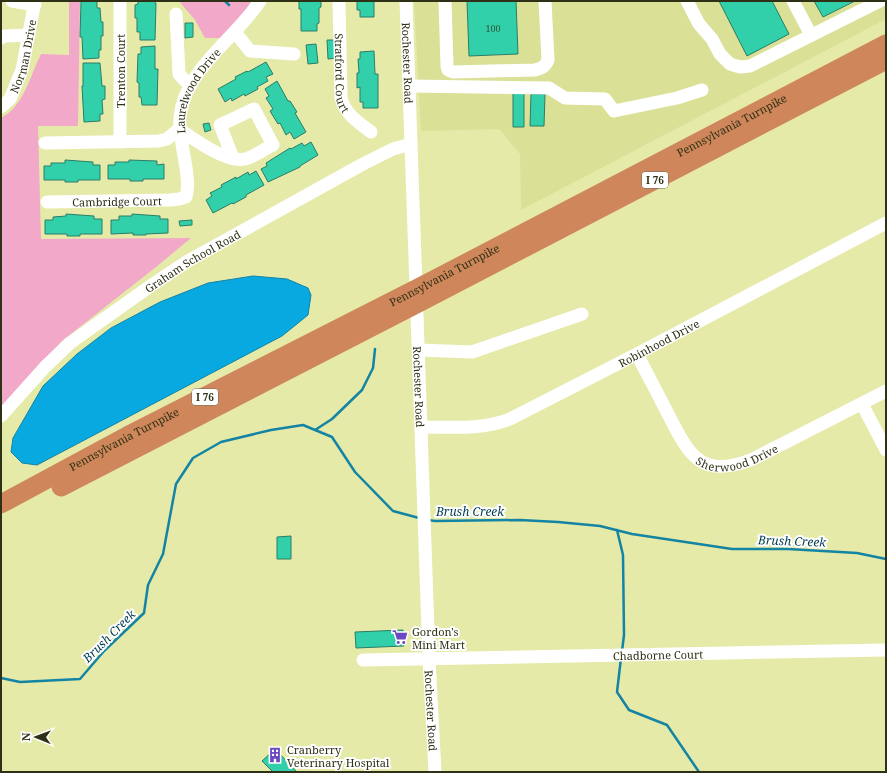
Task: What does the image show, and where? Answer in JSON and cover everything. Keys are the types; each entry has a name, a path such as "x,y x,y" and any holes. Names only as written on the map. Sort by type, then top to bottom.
{"highway":[{"name":"Pennsylvania Turnpike","path":"1,518 886,44"},
{"name":"Pennsylvania Turnpike","path":"1,504 127,436 417,296 886,60"}],"street":[{"path":"12,1 35,3"},
{"name":"Trenton Court","path":"120,1 120,142"},
{"name":"Laurelwood Drive","path":"186,197 188,184 179,129 180,109 190,86 208,60 254,11 260,1"},
{"name":"Stratford Court","path":"339,1 341,98 343,106 347,112 370,132"},
{"name":"Rochester Road","path":"406,1 429,659 435,772"},
{"path":"445,1 446,66 448,70 453,72 535,70 546,65 548,60 545,1"},
{"path":"688,1 699,24 712,39 720,54 730,64 740,67 750,66 880,1"},
{"path":"793,1 811,35"},
{"name":"Norman Drive","path":"1,107 10,99 14,92 22,70 35,3"},
{"path":"176,14 179,74 190,86"},
{"path":"235,32 250,51 294,54"},
{"path":"1,38 5,36 29,35"},
{"path":"410,86 549,88 565,98 605,99 614,111 677,98 702,90"},
{"path":"45,143 159,141 167,139 179,129 208,148 233,158 239,160 247,159 273,145 254,109 220,125 233,158"},
{"name":"Graham School Road","path":"1,416 45,367 70,342 155,283 188,262 363,164 393,149 411,144"},
{"name":"Cambridge Court","path":"47,202 170,200 186,197"},
{"name":"Robinhood Drive","path":"421,427 483,426 496,424 518,415 886,224"},
{"path":"419,350 472,352 582,314"},
{"name":"Sherwood Drive","path":"637,354 684,445 699,460 718,467 730,467 753,459 886,391"},
{"path":"862,404 886,450"},
{"name":"Chadborne Court","path":"363,660 886,650"}],"shaded area":[{"path":"69,1 80,1 78,126 38,126 41,239 191,238 62,341 1,408 1,118 9,113 26,90 41,54 69,55"},
{"path":"179,1 251,1 244,15 221,38 205,38 195,20"},
{"path":"414,1 886,1 886,19 521,210 520,154 499,129 421,131"}],"water":[{"path":"253,276 287,279 308,288 311,295 308,315 282,336 37,465 22,463 11,452 13,438 43,386 77,354 111,328 160,302 208,283"}],"building":[{"path":"81,1 97,1 97,8 100,8 101,22 103,22 103,36 101,36 101,50 99,50 99,58 83,59 82,37 80,37"},
{"path":"138,1 155,1 156,3 155,40 140,40 140,32 137,32 137,18 135,18 135,5 138,4"},
{"path":"299,1 321,1 317,31 301,31 301,9 299,9"},
{"path":"357,1 374,1 374,17 360,17 360,10 357,10"},
{"path":"467,1 516,1 518,54 469,56"},
{"path":"719,1 772,1 789,34 747,56"},
{"path":"814,1 855,1 823,17"},
{"path":"185,23 193,23 193,37 185,38"},
{"path":"327,40 336,40 337,58 328,59"},
{"path":"316,44 318,63 308,64 306,45"},
{"path":"155,46 155,69 158,69 157,105 142,105 141,97 139,97 139,83 137,82 138,54 141,54 141,47"},
{"path":"374,51 375,74 378,74 378,108 363,108 363,102 360,102 360,87 357,88 357,73 359,73 358,59 360,59 360,52"},
{"path":"266,62 273,74 266,77 268,81 257,87 258,89 245,96 244,94 232,101 231,98 225,102 218,89 236,79 235,77"},
{"path":"83,63 100,63 102,86 105,86 105,99 102,100 103,114 100,114 100,121 84,122 82,86"},
{"path":"277,81 288,101 290,101 297,112 295,113 306,132 294,139 290,132 286,135 280,123 278,124 270,111 273,109 266,98 269,96 265,89"},
{"path":"513,91 524,91 524,127 513,127"},
{"path":"531,94 545,94 544,126 530,126"},
{"path":"209,123 211,130 205,132 203,124"},
{"path":"311,142 318,155 300,167 268,182 261,169 267,166 266,163 290,148 291,149 302,143 304,146"},
{"path":"65,160 93,162 93,165 100,165 100,180 78,180 78,182 65,182 65,180 44,180 44,166 51,166 51,163 65,163"},
{"path":"129,160 157,161 157,165 164,164 164,179 143,179 143,181 130,181 130,179 108,179 108,165 115,165 115,162 129,162"},
{"path":"256,171 264,185 246,195 246,197 213,213 206,200 212,196 210,193 236,177 236,179 248,172 249,175"},
{"path":"66,214 94,216 94,219 102,219 102,234 80,234 80,236 67,236 67,234 45,234 45,220 53,220 53,217 66,216"},
{"path":"132,214 160,216 160,219 168,219 168,233 146,235 133,235 133,233 111,234 111,220 119,220 119,216 132,216"},
{"path":"192,220 192,225 180,226 179,221"},
{"path":"291,536 291,559 277,559 277,537"},
{"path":"403,630 404,646 356,648 355,632"},
{"name":"Cranberry Veterinary Hospital","path":"275,749 297,772 273,772 262,761"}],"waterway":[{"path":"225,1 229,5"},
{"path":"315,430 332,419 362,390 373,368 375,349"},
{"name":"Brush Creek","path":"1,678 20,682 80,679 104,651 144,613 148,585 163,554 176,484 193,458 221,442 271,430 303,425 332,437 355,472 393,511 419,518"},
{"name":"Brush Creek","path":"428,520 520,520 558,522 600,526 632,534 732,549 788,549 857,553 886,559"},
{"path":"617,530 623,555 624,635 622,651"},
{"path":"621,658 617,692 629,710 667,725 699,772"}],"place":[{"name":"Gordon's Mini Mart","path":"400,637"},
{"name":"Cranberry Veterinary Hospital","path":"275,755"}]}
